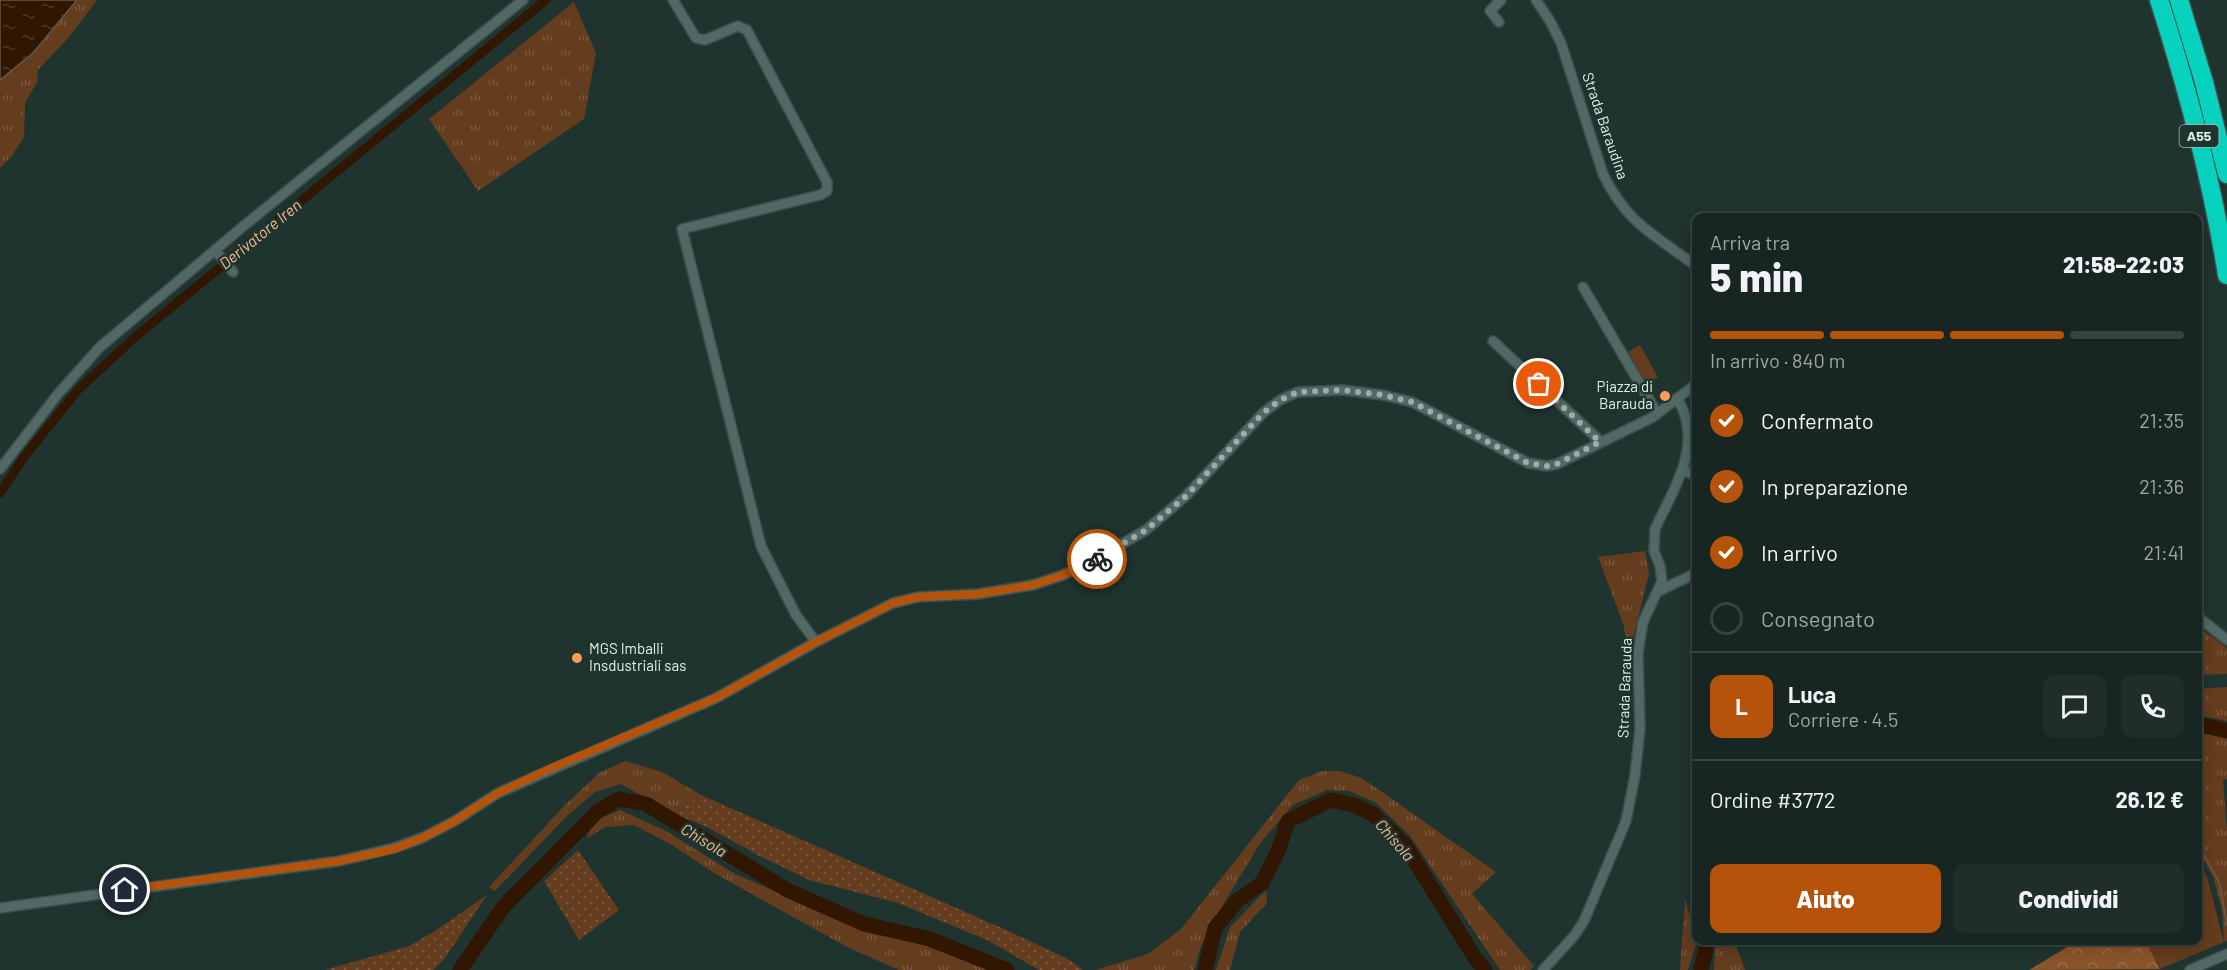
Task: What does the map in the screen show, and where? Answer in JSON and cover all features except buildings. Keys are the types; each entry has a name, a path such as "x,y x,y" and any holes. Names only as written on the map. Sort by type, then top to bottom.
{"highway":[{"name":"A55","path":"2159,0 2197,127 2217,214 2227,275"},
{"name":"A55","path":"2178,0 2204,82 2227,174"}],"street":[{"path":"0,469 58,394 100,347 523,0"},
{"path":"673,0 696,38 705,40 738,26 747,30 827,182 827,191 820,195 682,229 761,546 796,615 816,642"},
{"path":"1499,22 1490,11 1500,0"},
{"name":"Strada Baraudina","path":"1536,0 1561,43 1603,174 1611,190 1623,208 1639,225 1692,264"},
{"path":"216,252 233,272"},
{"path":"1583,287 1657,414"},
{"path":"1493,341 1600,442"},
{"path":"0,908 339,861 394,849 422,838 453,822 498,793 716,698 816,642 893,603 918,597 978,594 1033,585 1063,575 1093,561 1146,530 1186,496 1263,413 1280,400 1298,392 1342,390 1383,395 1412,402 1528,463 1547,466 1557,464 1657,414 1692,387"},
{"name":"Strada Barauda","path":"1543,970 1584,921 1626,821 1635,775 1640,729 1638,652 1643,622 1662,581 1660,566 1654,551 1655,529 1683,470 1688,450 1688,426 1677,398"},
{"path":"1683,470 1692,474"},
{"path":"1659,591 1692,575"},
{"path":"2202,621 2227,640"},
{"path":"2190,970 2227,954"}],"green space":[{"path":"77,0 97,0 69,37 38,70 37,82 25,103 24,137 11,157 0,168 0,80 33,53"},
{"path":"574,2 596,53 584,119 478,191 429,119"},
{"path":"1640,345 1658,377 1645,384 1628,352"},
{"path":"1645,551 1649,574 1633,638 1632,670 1623,623 1598,557"},
{"path":"2202,630 2227,648 2227,674 2202,675"},
{"path":"2227,687 2227,721 2202,716 2202,689"},
{"path":"2202,734 2227,738 2227,779 2223,780 2227,830 2227,941 2224,942 2222,909 2213,877 2202,856"},
{"path":"625,761 662,772 701,795 675,814 621,784 595,792 568,815 495,891 489,887 564,806 599,773"},
{"path":"1322,771 1339,771 1362,778 1496,872 1472,894 1534,966 1530,970 1500,970 1410,836 1376,803 1349,791 1327,790 1293,805 1261,842 1201,946 1194,970 1095,970 1148,954 1181,929 1299,780"},
{"path":"701,795 1004,929 1068,959 1083,970 1039,970 987,940 898,903 809,880 705,826 675,814"},
{"path":"620,810 666,831 735,874 821,911 971,961 990,970 899,970 847,947 714,873 672,845 634,825 605,827 586,839 594,821"},
{"path":"578,850 619,910 579,940 544,881"},
{"path":"2202,869 2207,877 2224,942 2160,969 2147,945 2202,945"},
{"path":"1266,890 1267,903 1240,932 1230,970 1216,970 1230,927"},
{"path":"487,895 445,958 433,970 325,970 409,946"},
{"path":"1685,899 1692,924 1692,945 1696,945 1688,970 1680,970"},
{"path":"1715,945 1736,945 1745,970 1714,970"},
{"path":"2070,945 2148,945 2160,969 2029,970"}],"water":[{"path":"0,0 77,0 33,53 0,80"}],"waterway":[{"name":"Derivatore Iren","path":"0,493 24,457 78,390 134,338 546,0"},
{"name":"Chisola","path":"2202,725 2227,731"},
{"name":"Chisola","path":"460,970 504,906 598,811 619,799 646,804 787,890 864,924 930,939 1007,970"},
{"name":"Chisola","path":"1205,970 1215,928 1237,901 1262,883 1278,851 1288,821 1331,800 1354,805 1374,815 1405,845 1475,958 1485,970"},
{"path":"2202,851 2219,882 2227,925"},
{"name":"Chisola","path":"1701,970 1707,945"}],"way so far":[{"path":"1097,559 1146,530 1186,496 1263,413 1280,400 1298,392 1342,390 1383,395 1412,402 1528,463 1547,466 1557,464 1600,442 1539,384"}],"place":[{"name":"Piazza di Barauda","path":"1665,396"},
{"name":"MGS Imballi Insdustriali sas","path":"577,658"}],"route":[{"path":"125,890 339,861 394,849 453,822 498,793 549,769 716,698 816,642 893,603 918,597 978,594 1033,585 1063,575 1097,559"}]}
